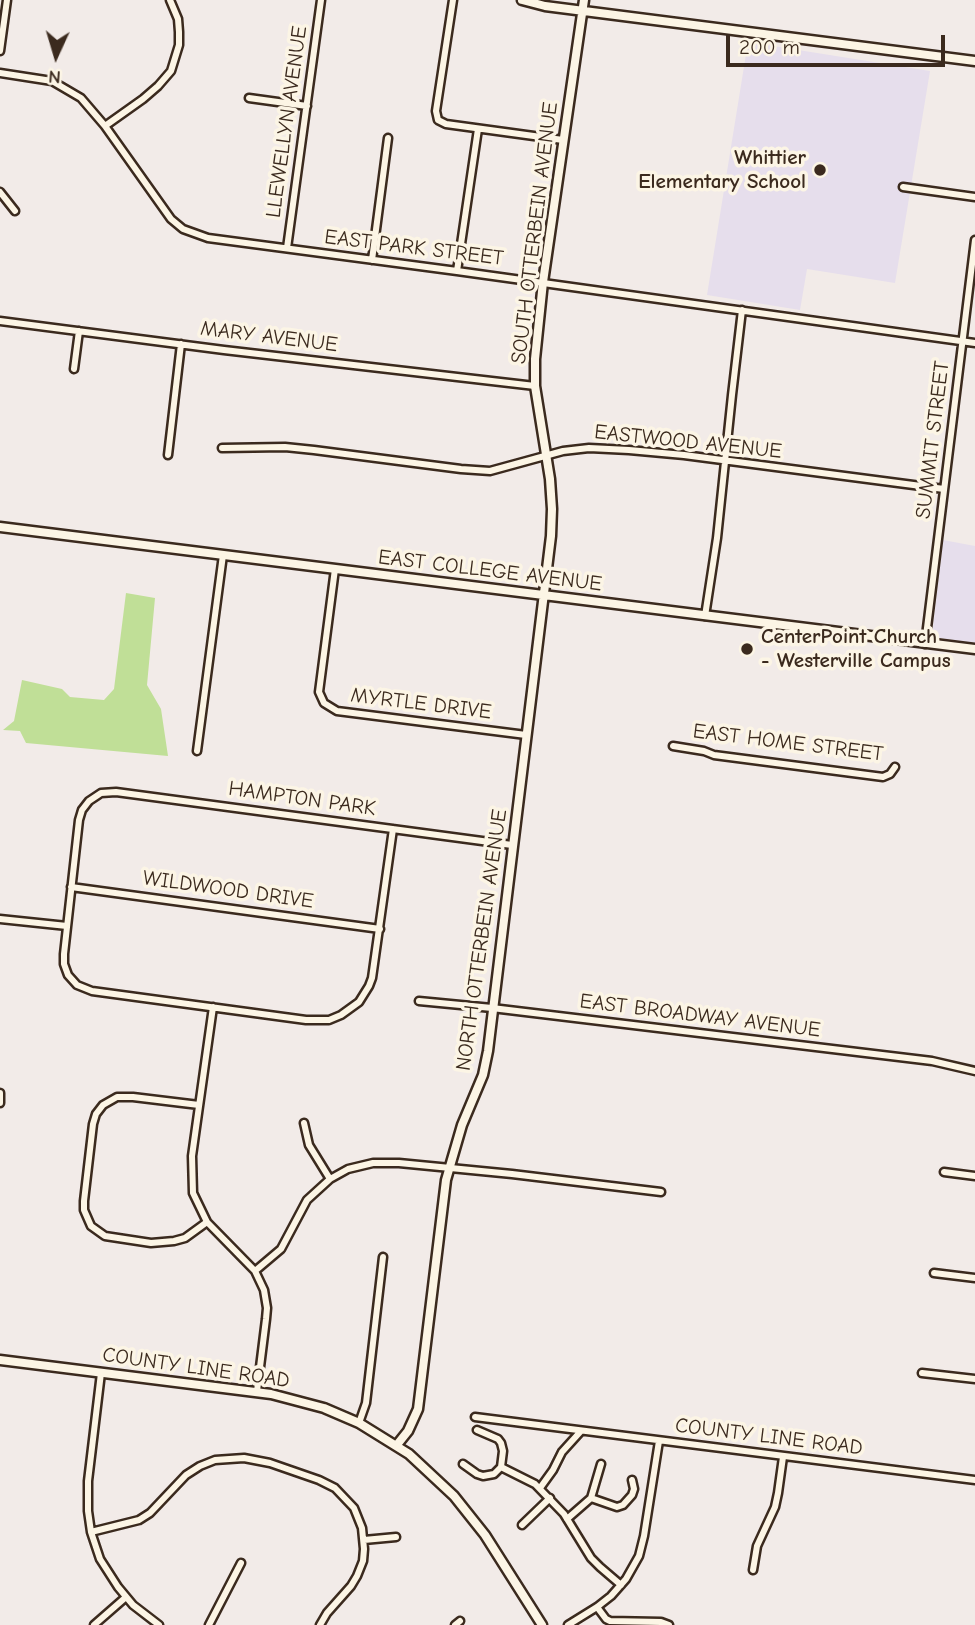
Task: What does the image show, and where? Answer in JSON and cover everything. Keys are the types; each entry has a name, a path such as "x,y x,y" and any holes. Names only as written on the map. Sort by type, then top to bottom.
{"street":[{"path":"0,51 6,0"},
{"path":"105,126 143,99 171,71 179,46 179,32 178,19 170,0"},
{"name":"LLEWELLYN AVENUE","path":"287,248 321,0"},
{"path":"453,0 436,111 438,120 446,124 563,140"},
{"path":"522,0 545,6 583,5 975,61"},
{"name":"SOUTH OTTERBEIN AVENUE","path":"544,595 552,509 547,454 535,386 535,359 543,282 583,5"},
{"name":"EAST PARK STREET","path":"0,73 42,79 63,86 81,98 105,126 171,219 183,229 208,238 975,343"},
{"path":"249,98 307,106"},
{"path":"457,271 478,129"},
{"path":"372,260 388,138"},
{"path":"903,187 975,197"},
{"path":"0,192 15,211"},
{"name":"SUMMIT STREET","path":"925,643 975,240"},
{"path":"705,616 717,538 743,310"},
{"name":"MARY AVENUE","path":"0,321 535,386"},
{"path":"74,369 79,331"},
{"path":"168,455 181,344"},
{"name":"EASTWOOD AVENUE","path":"222,448 285,447 476,471 491,471 563,451 589,448 629,450 944,489"},
{"name":"EAST COLLEGE AVENUE","path":"0,527 975,649"},
{"path":"197,751 223,555"},
{"name":"MYRTLE DRIVE","path":"335,569 319,692 324,703 345,712 526,735"},
{"name":"NORTH OTTERBEIN AVENUE","path":"396,1446 414,1420 420,1399 448,1168 483,1075 488,1051 544,595"},
{"name":"EAST HOME STREET","path":"673,746 714,755 883,777 890,774 895,767"},
{"name":"HAMPTON PARK","path":"71,887 82,810 101,793 116,792 512,845"},
{"path":"71,887 64,958 68,975 78,985 92,991 316,1021 328,1020 341,1015 359,1002 372,978 393,829"},
{"name":"WILDWOOD DRIVE","path":"71,887 380,929"},
{"path":"0,919 67,926"},
{"name":"EAST BROADWAY AVENUE","path":"419,1001 932,1061 975,1071"},
{"path":"213,1007 192,1156 193,1193 207,1222 255,1271 264,1290 267,1308 257,1391"},
{"path":"0,1093 0,1103"},
{"path":"199,1105 133,1097 117,1097 103,1105 93,1124 84,1210 91,1226 104,1236 150,1243 186,1238 207,1222"},
{"path":"304,1123 309,1145 330,1178"},
{"path":"255,1271 281,1249 307,1200 330,1178 348,1169 373,1163 525,1175 661,1192"},
{"path":"944,1172 975,1176"},
{"path":"359,1423 366,1404 383,1256"},
{"path":"934,1273 975,1278"},
{"name":"COUNTY LINE ROAD","path":"0,1360 257,1391 324,1408 359,1423 396,1446 443,1484 472,1518 542,1625"},
{"path":"101,1373 87,1489 91,1532 100,1559 118,1587 133,1605 159,1625"},
{"path":"922,1373 975,1379"},
{"name":"COUNTY LINE ROAD","path":"475,1417 975,1480"},
{"path":"463,1464 483,1476 494,1474 501,1467 501,1443 477,1430"},
{"path":"540,1488 562,1452 581,1431"},
{"path":"568,1625 597,1607 621,1585 633,1568 643,1542 659,1441"},
{"path":"753,1570 757,1546 775,1507 783,1457"},
{"path":"91,1532 129,1523 150,1513 186,1475 215,1460 244,1458 291,1469 335,1488 354,1508 362,1528 363,1561 357,1576 320,1625"},
{"path":"567,1519 591,1499 601,1464"},
{"path":"501,1467 528,1480 550,1497 591,1558 621,1585"},
{"path":"591,1499 617,1507 623,1505 634,1489 632,1480"},
{"path":"522,1525 550,1497"},
{"path":"364,1540 396,1537"},
{"path":"209,1625 241,1563"},
{"path":"94,1625 126,1597"},
{"path":"597,1607 610,1621 661,1622 668,1625"}],"shaded area":[{"name":"Whittier Elementary School","path":"748,42 930,71 895,283 807,269 800,310 707,295"},
{"path":"943,540 975,546 975,643 932,637"}],"green space":[{"path":"126,593 155,598 147,685 161,709 168,756 26,743 20,731 3,730 14,721 22,680 62,689 70,697 104,700 114,689"}],"place":[{"name":"Whittier Elementary School","path":"820,170"},
{"name":"CenterPoint Church - Westerville Campus","path":"747,649"}]}
